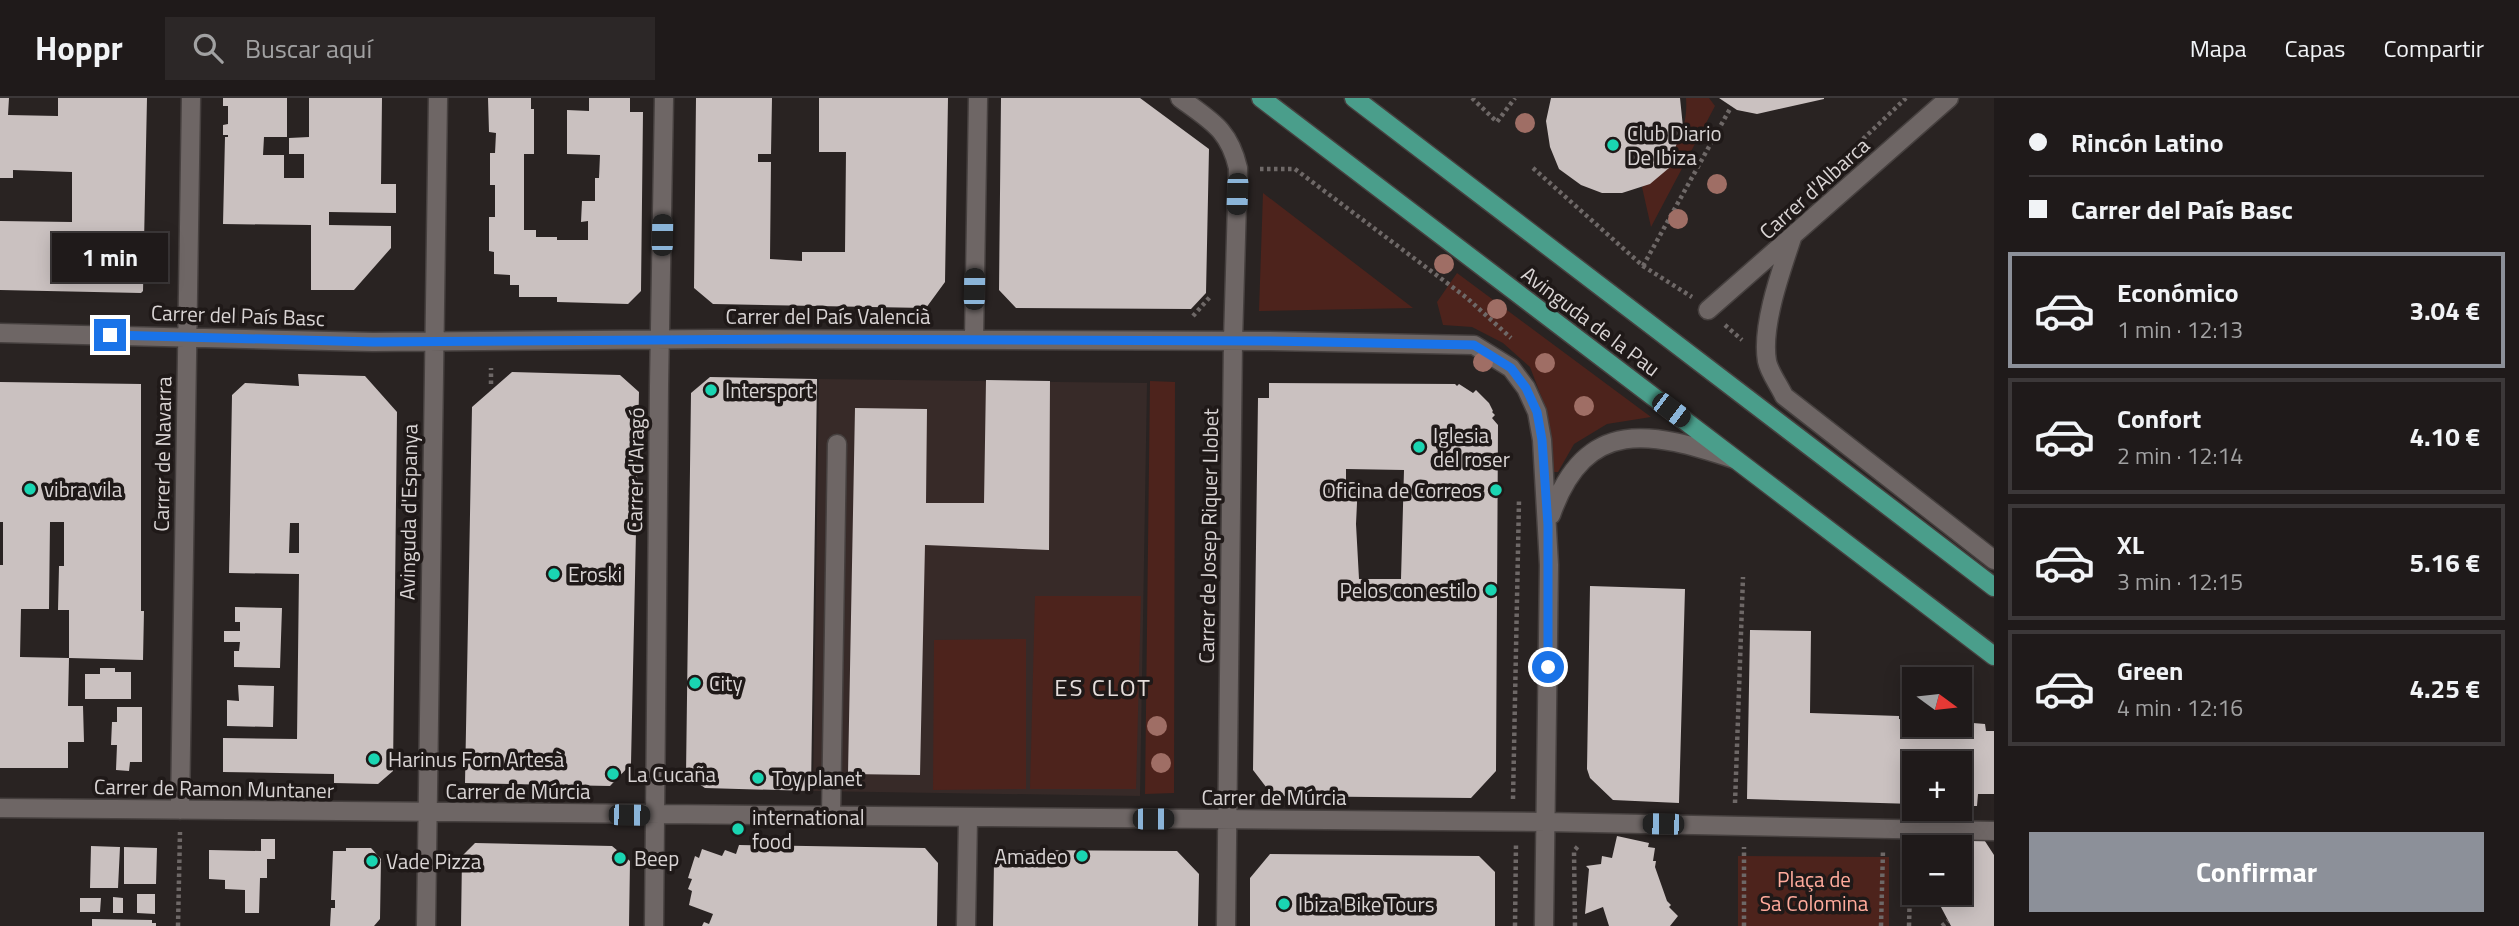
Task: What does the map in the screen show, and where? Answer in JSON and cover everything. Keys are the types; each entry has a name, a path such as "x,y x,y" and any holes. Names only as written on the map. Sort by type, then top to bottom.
{"main road":[{"name":"Avinguda de la Pau","path":"1261,98 1994,656"},
{"name":"Avinguda de la Pau","path":"1354,98 1994,587"}],"street":[{"name":"Carrer de Navarra","path":"180,810 191,98"},
{"name":"Avinguda d'Espanya","path":"426,926 438,98"},
{"name":"Carrer d'Aragó","path":"654,926 664,98"},
{"path":"974,340 978,98"},
{"name":"Carrer de Josep Riquer Llobet","path":"1180,98 1218,127 1233,147 1238,168 1233,341 1226,926"},
{"name":"Carrer d'Albarca","path":"1708,310 1949,98"},
{"path":"1792,238 1777,282 1767,335 1768,362 1784,396 1994,560"},
{"name":"Carrer del País Basc","path":"0,333 433,341"},
{"name":"Carrer del País Valencià","path":"433,341 974,340 1474,345 1511,368 1526,388 1537,412 1542,440 1548,525"},
{"path":"1544,926 1548,525 1559,493 1573,469 1592,452 1611,443 1633,438 1657,438 1689,444 1736,460"},
{"path":"831,817 837,444"},
{"name":"Carrer de Ramon Muntaner","path":"0,808 428,813"},
{"name":"Carrer de Múrcia","path":"428,813 1513,821 1994,831"},
{"path":"966,926 968,818"}],"path":[{"path":"1472,98 1497,122 1515,98"},
{"path":"1643,266 1731,107"},
{"path":"1533,167 1643,266 1694,298 1768,362"},
{"path":"1254,169 1295,169 1467,298 1515,341"},
{"path":"491,368 491,384"},
{"path":"1515,926 1516,848 1513,821 1520,494"},
{"path":"1743,577 1740,825 1744,846 1744,926"},
{"path":"178,926 180,810"},
{"path":"1881,926 1884,828"},
{"path":"1574,926 1574,851 1580,843"},
{"path":"1731,845 1744,846"},
{"path":"1909,926 1910,905"},
{"path":"1942,926 1948,921"}],"shaded area":[{"path":"819,379 1147,383 1140,796 813,791"}],"green space":[{"path":"1686,98 1709,98 1715,106 1651,227 1642,187 1669,168 1666,160 1682,131"},
{"path":"1263,193 1413,308 1259,311"},
{"path":"1457,273 1651,417 1607,424 1574,444 1558,472 1553,472 1543,401 1530,367 1503,343 1472,327 1443,325 1437,302"},
{"path":"1150,381 1175,382 1174,793 1145,794"},
{"path":"1035,596 1141,596 1136,789 1030,789"},
{"path":"1026,639 1026,789 933,790 934,640"},
{"name":"Plaça de Sa Colomina","path":"1738,856 1889,857 1889,926 1738,926"}],"building":[{"path":"0,98 9,98 8,115 58,116 58,98 147,98 141,293 0,290 0,221 72,222 72,172 13,170 13,178 0,178"},
{"path":"223,98 287,98 287,137 264,137 263,155 284,155 284,178 304,178 304,154 289,154 289,138 309,137 309,98 382,98 381,184 396,184 396,213 329,212 329,225 391,226 391,248 354,290 311,290 311,225 223,224 225,137 228,135 223,135 223,125 228,124 228,106 223,106"},
{"path":"488,98 531,98 531,109 534,109 534,154 524,154 524,230 536,230 536,237 557,237 557,240 588,240 588,221 581,222 582,201 595,201 595,178 599,178 600,155 567,154 567,110 589,111 589,98 630,98 630,112 643,112 641,291 628,304 557,302 557,297 519,297 519,285 510,285 510,275 494,274 494,252 489,251 489,217 495,217 495,185 490,185 490,153 495,153 496,133 489,132"},
{"path":"696,98 772,98 771,154 758,154 758,162 771,162 770,259 802,261 802,252 845,252 846,152 819,152 819,98 948,98 945,282 926,308 713,304 694,288"},
{"path":"1001,98 1140,98 1209,149 1206,293 1191,309 1016,308 999,290"},
{"name":"Club Diario De Ibiza","path":"1551,98 1680,98 1683,127 1674,151 1665,162 1669,168 1650,184 1622,193 1602,193 1581,185 1559,169 1550,147 1546,121"},
{"path":"1719,98 1824,99 1757,114 1737,110"},
{"path":"512,372 620,375 639,392 631,764 610,786 465,783 472,407"},
{"path":"298,374 365,376 397,412 393,771 378,784 334,783 334,774 223,772 223,738 297,739 299,574 229,573 232,395 245,383 299,386","holes":["290,523 299,523 299,553 289,553"]},
{"path":"710,377 817,379 811,791 705,788 686,775 691,393"},
{"path":"986,380 1050,381 1049,550 925,545 920,775 848,774 855,408 927,409 926,503 984,503"},
{"path":"0,382 141,384 143,660 69,658 68,706 83,706 84,742 68,742 68,768 0,768 0,565 3,565 3,522 0,522","holes":["50,522 64,522 64,566 59,566 58,610 69,610 69,658 20,657 21,609 49,609"]},
{"path":"1269,383 1459,384 1473,393 1476,390 1489,403 1495,415 1492,418 1498,425 1496,771 1471,798 1273,796 1253,770 1258,398 1269,398","holes":["1346,469 1404,470 1401,579 1359,579 1356,524 1358,482 1346,482"]},
{"path":"1590,586 1685,589 1679,803 1613,800 1590,778 1587,769"},
{"path":"235,607 282,608 280,668 234,667 234,651 239,651 240,642 224,642 224,631 240,631 240,622 235,622"},
{"path":"1750,630 1811,631 1810,713 1899,716 1902,719 1902,737 1972,737 1972,720 1973,723 1985,724 1986,731 1994,731 1994,794 1978,794 1977,806 1972,806 1972,751 1902,751 1902,804 1747,799"},
{"path":"100,668 131,672 131,699 85,699 85,674 100,674"},
{"path":"238,685 274,686 273,727 227,726 227,700 239,701"},
{"path":"117,707 142,707 142,762 130,762 129,771 116,770 117,745 111,745 112,722 117,722"},
{"path":"1981,835 1994,855 1994,926 1951,926 1940,905 1972,905 1972,841"},
{"path":"1617,836 1649,843 1648,847 1655,848 1655,867 1667,901 1671,905 1669,907 1678,916 1670,926 1609,926 1603,907 1585,914 1589,869 1586,866 1601,864 1602,856 1612,858"},
{"path":"261,839 275,839 275,859 267,859 267,878 260,878 259,913 245,913 245,890 225,889 225,880 209,879 209,850 261,851"},
{"path":"475,843 612,846 630,861 629,926 461,926 462,856"},
{"path":"739,845 925,848 938,863 937,926 702,926 704,922 709,924 713,914 689,905 692,891 688,889 692,879 688,878 695,856 699,858 702,849 722,856 725,850 736,854"},
{"path":"91,846 120,847 118,888 90,888"},
{"path":"124,847 157,848 156,884 124,884"},
{"path":"346,848 371,848 381,859 380,919 374,926 330,926 331,908 335,908 335,900 331,900 333,851 346,851"},
{"path":"1001,850 1177,851 1199,874 1198,926 993,926 994,861"},
{"path":"1270,854 1479,856 1495,872 1495,926 1250,926 1250,878"},
{"path":"137,894 155,894 155,914 137,913"},
{"path":"113,897 123,898 123,913 113,913"},
{"path":"80,898 101,898 100,912 80,912"},
{"path":"92,919 152,920 156,926 92,926"}],"place":[{"name":"Club Diario De Ibiza","path":"1613,145"},
{"name":"Intersport","path":"711,390"},
{"name":"Iglesia del roser","path":"1419,447"},
{"name":"vibra vila","path":"30,489"},
{"name":"Oficina de Correos","path":"1496,490"},
{"name":"Eroski","path":"554,574"},
{"name":"Pelos con estilo","path":"1491,590"},
{"name":"City","path":"695,683"},
{"name":"Harinus Forn Artesà","path":"374,759"},
{"name":"La Cucaña","path":"613,774"},
{"name":"Toy planet","path":"758,778"},
{"name":"international food","path":"738,829"},
{"name":"Amadeo","path":"1082,856"},
{"name":"Beep","path":"620,858"},
{"name":"Vade Pizza","path":"372,861"},
{"name":"Ibiza Bike Tours","path":"1284,904"}],"district":[{"name":"ES CLOT","path":"1103,687"}],"route":[{"path":"110,335 373,342 791,339 1270,341 1474,345 1511,368 1526,388 1537,412 1542,440 1548,525 1548,667"}]}
